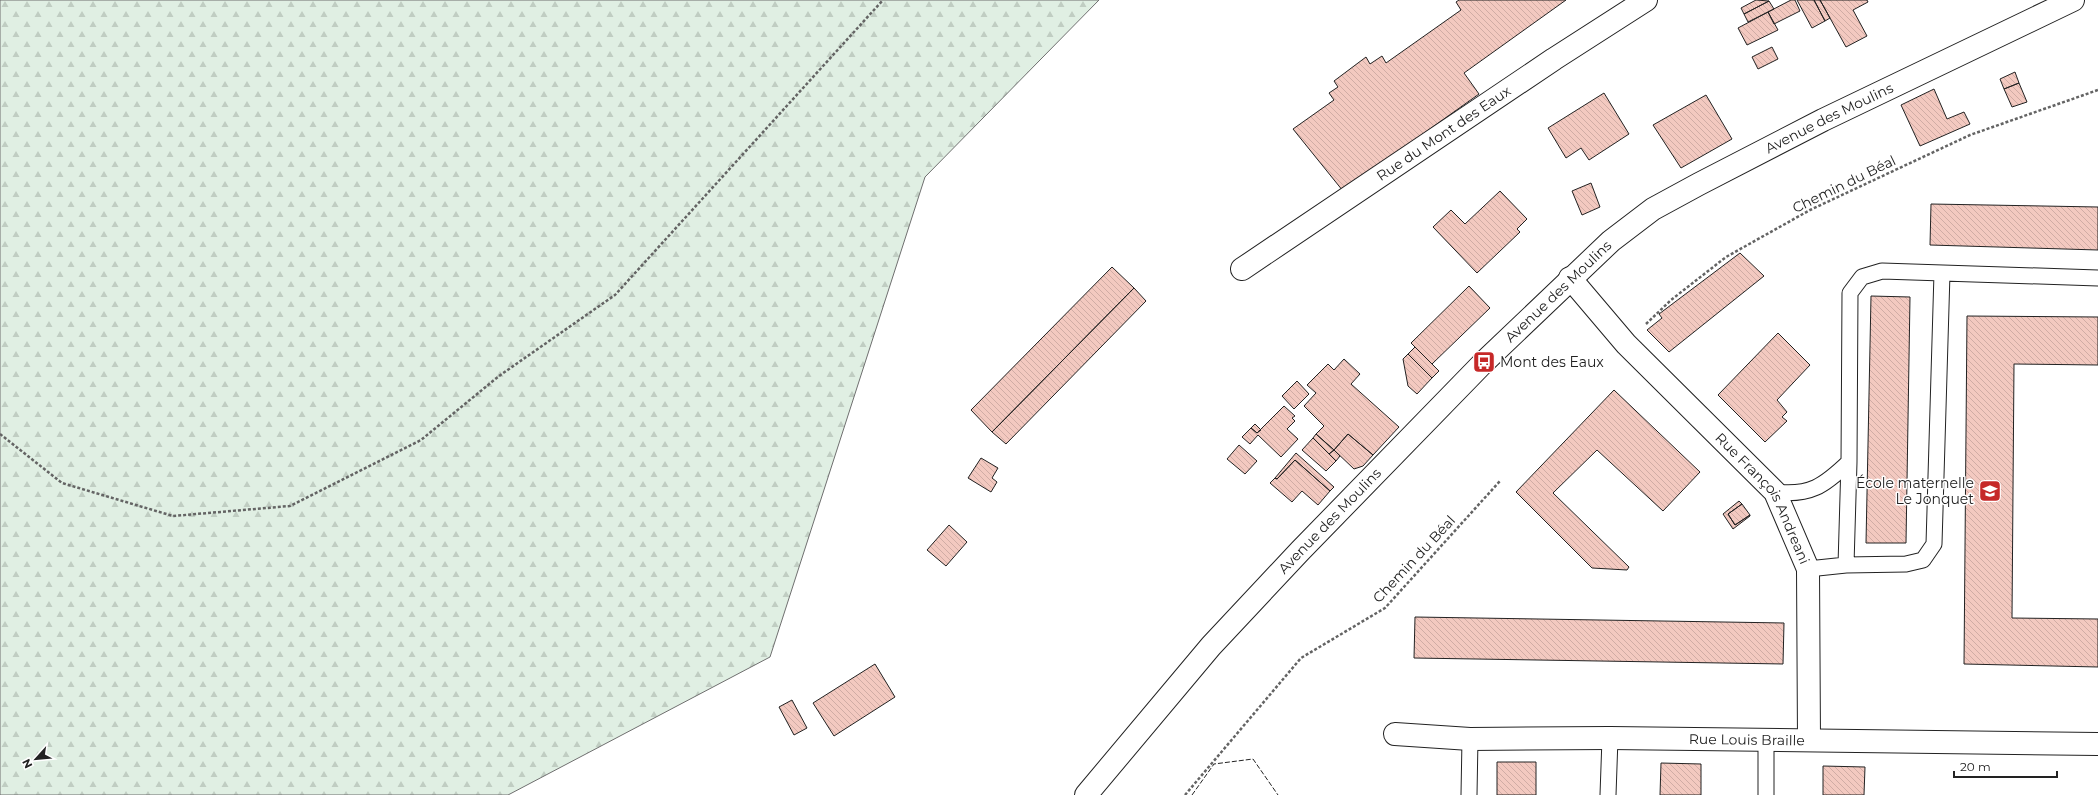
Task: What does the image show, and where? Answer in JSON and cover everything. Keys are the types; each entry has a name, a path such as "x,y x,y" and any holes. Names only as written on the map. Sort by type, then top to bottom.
{"street":[{"name":"Rue du Mont des Eaux","path":"1242,269 1554,58 1646,0"},
{"name":"Avenue des Moulins","path":"1086,795 1211,646 1300,551 1484,362 1570,278 1617,236 1653,210 1698,184 1830,117 2073,0"},
{"name":"Rue François Andreani","path":"1570,278 1626,344 1775,492 1808,569 1809,740"},
{"name":"Rue Louis Braille","path":"1396,734 1470,739 1610,738 2098,744"}],"lane":[{"path":"1846,565 1849,462 1850,293 1862,277 1882,270 2098,278"},
{"path":"1808,569 1846,565 1906,564 1923,560 1934,544 1942,273"},
{"path":"1775,492 1795,495 1826,483 1849,462"},
{"path":"1608,795 1610,738"},
{"path":"1469,795 1470,739"},
{"path":"1766,740 1766,795"}],"path":[{"path":"0,434 62,483 173,516 290,506 421,440 500,376 615,295 883,0"},
{"name":"Chemin du Béal","path":"1626,344 1671,300 1726,257 1810,210 1970,135 2098,90"},
{"name":"Chemin du Béal","path":"1185,795 1301,658 1385,608 1500,481"}],"green space":[{"path":"0,0 1099,0 925,177 770,657 508,795 0,795"}],"building":[{"path":"1459,0 1566,0 1464,73 1479,94 1343,191 1293,129 1334,100 1329,93 1338,87 1334,81 1366,57 1370,64 1382,56 1386,63 1461,10 1456,2"},
{"path":"1756,0 1769,1 1744,14 1741,8"},
{"path":"1791,0 1795,0 1800,11 1774,24 1768,12"},
{"path":"1797,0 1814,0 1825,21 1812,28"},
{"path":"1814,0 1820,0 1830,18 1825,21"},
{"path":"1820,0 1867,0 1868,2 1853,10 1867,36 1846,47"},
{"path":"1769,1 1774,9 1748,22 1744,14"},
{"path":"1768,12 1778,30 1747,45 1738,28"},
{"path":"1772,47 1778,59 1758,69 1752,57"},
{"path":"2015,72 2019,83 2004,89 2000,79"},
{"path":"2019,83 2027,102 2012,107 2004,89"},
{"path":"1934,89 1947,119 1964,112 1970,124 1920,146 1901,105"},
{"path":"1604,93 1629,134 1589,160 1581,148 1566,158 1548,128"},
{"path":"1706,95 1732,139 1681,168 1653,125"},
{"path":"1591,183 1600,207 1582,215 1572,191"},
{"path":"1500,191 1527,219 1517,229 1520,232 1477,273 1433,227 1451,210 1465,224"},
{"path":"1931,204 2098,207 2098,250 1930,245"},
{"path":"1740,253 1764,276 1669,352 1647,330 1662,318 1659,314"},
{"path":"1112,267 1134,288 992,432 971,410"},
{"path":"1469,286 1490,308 1432,364 1411,343"},
{"path":"1134,288 1146,301 1006,444 992,432"},
{"path":"1871,296 1910,297 1906,543 1866,543"},
{"name":"École maternelle Le Jonquet","path":"1967,316 2098,317 2098,365 2014,364 2012,618 2098,619 2098,667 1964,664"},
{"path":"1778,333 1810,365 1777,400 1787,412 1782,417 1787,421 1765,442 1718,395"},
{"path":"1415,347 1439,371 1432,378 1408,354"},
{"path":"1408,354 1432,378 1417,394 1408,386 1403,359"},
{"path":"1344,359 1360,374 1351,384 1399,427 1373,455 1348,434 1334,450 1316,434 1324,426 1304,406 1316,393 1307,385 1328,364 1334,370"},
{"path":"1297,381 1309,394 1294,409 1282,396"},
{"path":"1614,390 1700,472 1663,511 1597,450 1553,493 1629,567 1627,570 1592,568 1516,492"},
{"path":"1284,406 1295,416 1292,418 1295,421 1287,429 1298,439 1281,457 1258,435 1250,444 1242,437 1251,428 1257,433"},
{"path":"1255,424 1261,430 1257,433 1251,428"},
{"path":"1316,434 1334,450 1329,454 1313,438"},
{"path":"1348,434 1373,455 1363,466 1354,469 1334,450"},
{"path":"1313,438 1336,461 1326,471 1302,450"},
{"path":"1239,445 1257,461 1245,474 1227,459"},
{"path":"1334,450 1340,456 1336,461 1329,454"},
{"path":"1296,453 1334,487 1330,491 1295,460 1277,479 1275,478"},
{"path":"981,458 998,468 992,478 997,482 991,492 968,478"},
{"path":"1295,460 1330,491 1318,505 1302,491 1292,502 1270,483 1275,478 1277,479"},
{"path":"1739,501 1742,504 1728,514 1735,525 1750,516 1733,529 1723,514"},
{"path":"1742,504 1750,515 1735,525 1728,514"},
{"path":"949,525 967,542 946,566 927,550"},
{"path":"1415,617 1784,623 1783,664 1414,658"},
{"path":"875,664 895,697 834,736 813,703"},
{"path":"792,700 807,728 794,735 779,707"},
{"path":"1497,762 1536,762 1536,795 1497,795"},
{"path":"1661,763 1701,764 1701,795 1660,795"},
{"path":"1823,766 1865,767 1864,795 1823,795"}],"fence":[{"path":"1192,795 1214,764 1253,759 1278,795"}],"place":[{"name":"Mont des Eaux","path":"1484,362"},
{"name":"École maternelle Le Jonquet","path":"1990,491"}]}
